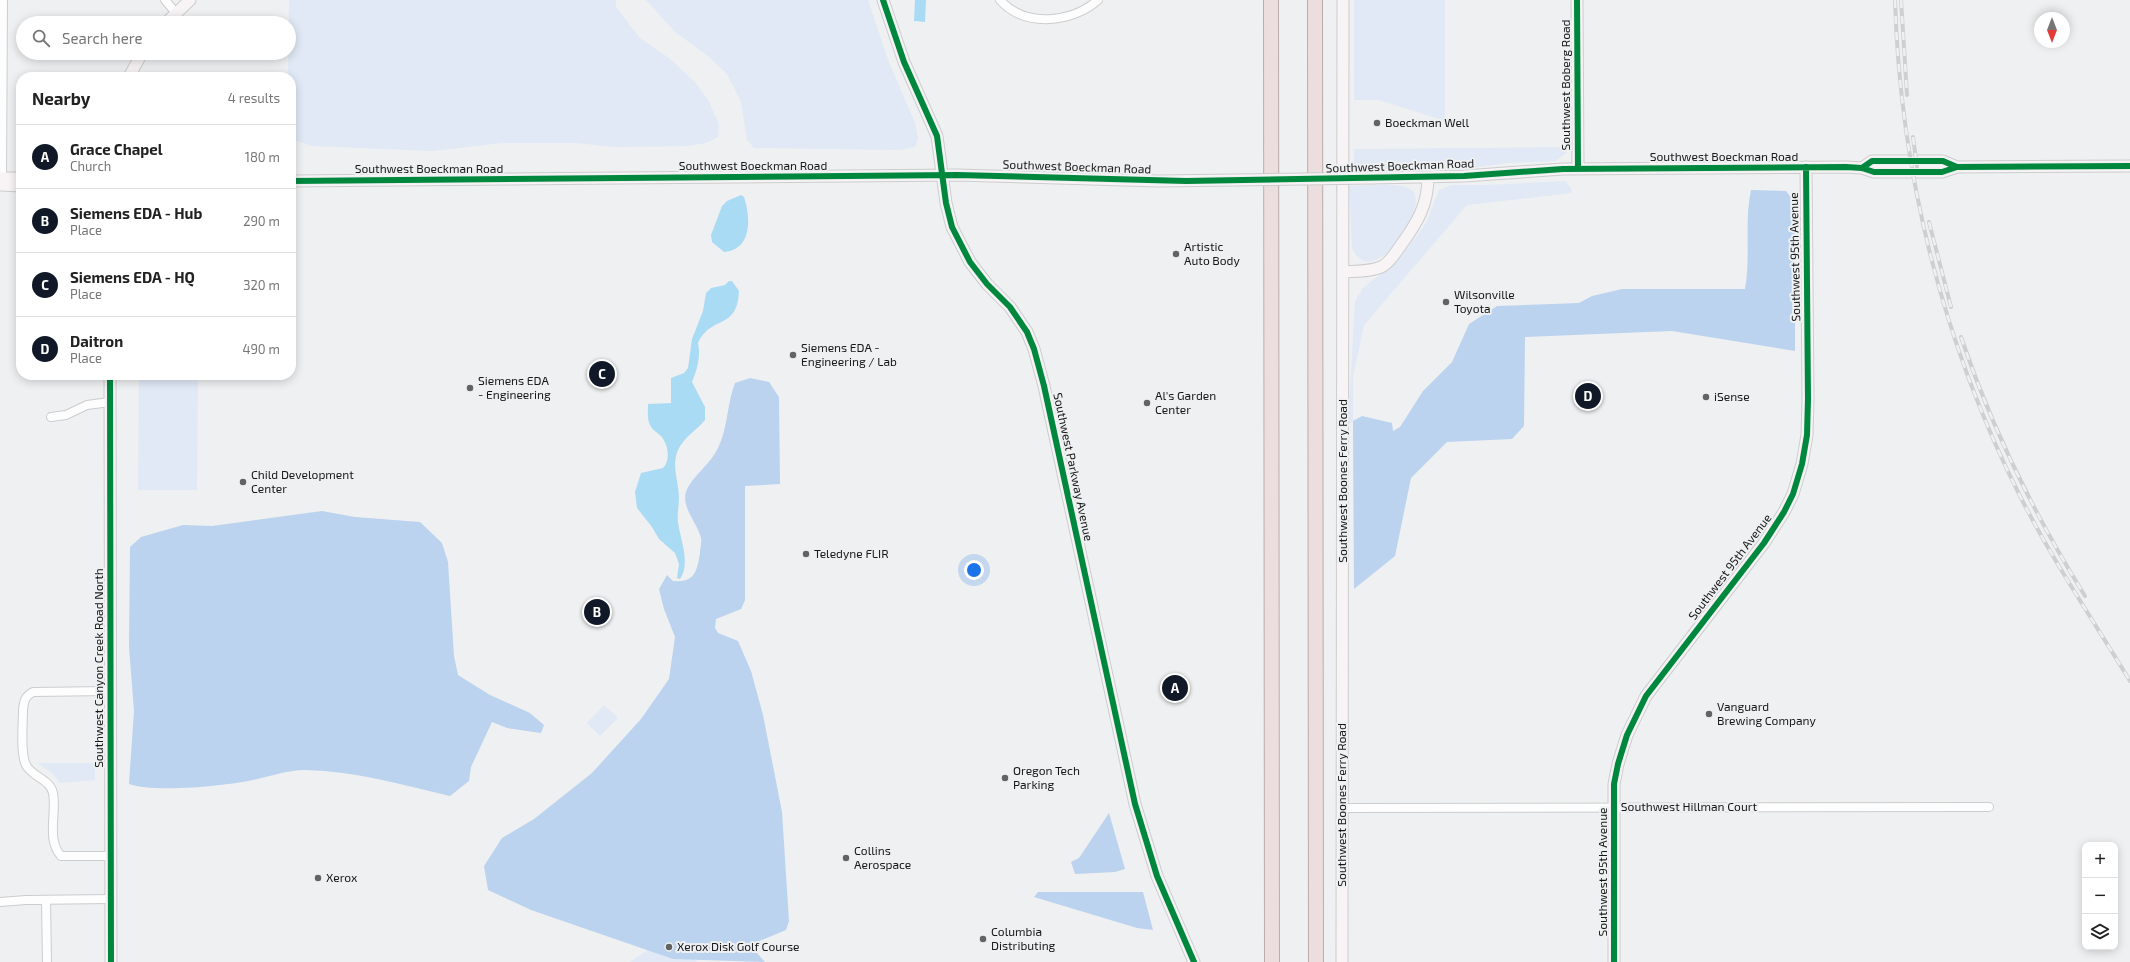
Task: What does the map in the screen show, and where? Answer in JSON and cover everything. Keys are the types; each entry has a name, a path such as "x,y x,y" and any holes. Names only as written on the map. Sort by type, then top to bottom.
{"highway":[{"path":"1271,0 1272,962"},
{"path":"1316,0 1316,962"}],"main road":[{"path":"173,16 190,0"},
{"name":"Southwest Parkway Avenue","path":"883,0 904,62 935,131 949,216 960,244 970,262 986,284 1018,318 1027,332 1036,355 1135,804 1157,876 1194,962"},
{"name":"Southwest Boones Ferry Road","path":"1342,962 1343,0"},
{"name":"Southwest Boberg Road","path":"1577,0 1578,169"},
{"path":"132,72 138,60"},
{"name":"Southwest Boeckman Road","path":"296,181 943,175 1158,181 1428,177 1578,169 1862,168 1872,161 1943,161 1957,167 2130,166"},
{"name":"Southwest 95th Avenue","path":"1614,962 1614,784 1620,754 1630,725 1641,703 1772,532 1790,502 1802,464 1807,427 1806,167"},
{"path":"1343,272 1374,269 1389,260 1415,226 1422,214 1427,194 1428,177"},
{"path":"1,180 16,178"},
{"path":"1,180 16,184"},
{"name":"Southwest Canyon Creek Road North","path":"110,380 111,962"}],"street":[{"path":"1,180 3,0"},
{"path":"165,0 176,13"},
{"path":"1000,0 1004,5 1026,16 1046,19 1071,16 1091,6 1098,0"},
{"path":"51,417 66,415 87,405 110,402"},
{"path":"110,691 33,692 28,695 24,702 23,710 24,759 31,771 50,785 53,793 54,842 56,851 61,856 110,856"},
{"name":"Southwest Hillman Court","path":"1341,808 1989,807"},
{"path":"0,902 111,899"},
{"path":"46,900 47,962"}],"shaded area":[{"path":"289,0 616,0 616,7 640,38 669,58 695,82 708,100 719,124 718,137 706,143 688,146 615,147 577,143 502,143 432,151 312,146 296,141 296,72 288,72 288,60 296,60 296,16 289,16"},
{"path":"646,0 868,0 888,60 915,123 918,139 915,147 900,150 754,148 747,140 741,102 727,74 708,56 675,32"},
{"path":"915,0 926,0 925,22 914,21"},
{"path":"1354,0 1445,0 1445,121 1379,100 1354,100"},
{"path":"1567,147 1566,153 1555,161 1507,163 1470,168 1354,170 1354,149"},
{"path":"1565,181 1571,188 1572,193 1467,205 1364,325 1353,377 1353,421 1348,425 1355,301 1363,288 1396,262 1422,229 1427,221 1439,190 1451,185 1486,185"},
{"path":"1381,185 1405,187 1410,189 1416,198 1414,211 1408,227 1398,242 1386,254 1373,261 1361,260 1352,248 1349,186"},
{"path":"1751,190 1786,191 1793,200 1793,205 1795,206 1795,351 1672,331 1525,337 1524,426 1512,439 1447,442 1411,478 1395,556 1354,589 1353,421 1362,416 1392,423 1393,431 1400,427 1423,391 1452,362 1469,324 1497,306 1579,303 1592,296 1622,289 1745,289 1747,277 1748,214"},
{"path":"741,195 744,197 748,214 747,232 740,246 733,250 724,252 712,242 711,235 722,206 727,201"},
{"path":"729,281 732,281 739,291 734,312 723,321 710,328 698,343 698,363 692,382 705,407 705,420 680,446 675,462 679,492 679,529 685,558 685,566 680,579 677,578 679,564 675,553 659,539 652,527 637,508 635,492 641,473 663,468 668,456 667,448 663,439 652,429 649,423 648,404 671,403 671,378 684,373 688,368 692,339 703,311 706,293 711,288 725,285"},
{"path":"750,378 769,382 779,397 780,484 745,486 745,600 741,609 716,619 715,628 718,633 738,641 751,671 763,715 782,812 789,921 786,930 757,942 757,953 765,962 673,959 531,910 488,890 484,866 502,838 534,819 592,773 641,719 669,679 675,637 664,609 659,589 667,575 673,581 686,580 694,574 696,570 701,540 686,504 686,492 692,481 715,454 718,448 724,432 730,399 735,383"},
{"path":"139,380 198,380 197,490 138,490"},
{"path":"322,511 355,517 420,522 442,543 448,562 454,656 458,675 490,695 530,713 544,725 541,733 507,728 492,722 471,767 469,781 450,796 361,776 306,770 287,772 241,782 190,788 155,788 140,787 129,784 134,711 129,647 130,547 141,537 183,525 212,526"},
{"path":"604,705 618,718 600,736 587,723"},
{"path":"38,763 95,763 95,780 60,783 52,773"},
{"path":"1109,813 1125,869 1115,872 1075,874 1071,862 1079,858"},
{"path":"1038,892 1143,892 1153,930 1137,928 1034,897"},
{"name":"Xerox Disk Golf Course","path":"675,932 697,962 630,962"}],"railway":[{"path":"1895,0 1899,64 1906,129 1916,193 1948,318 1969,379 1993,439 2033,521 2060,568 2130,681"},
{"path":"1901,0 1907,95"},
{"path":"1913,137 1917,167"},
{"path":"1929,222 1951,307"},
{"path":"1961,337 2000,438 2048,534 2085,596"}],"cycle path":[{"path":"883,0 904,62 937,136 946,203 952,227 970,262 987,284 1010,307 1027,332 1034,349 1044,386 1135,804 1157,876 1194,962"},
{"path":"1577,0 1578,169"},
{"path":"1862,168 1872,161 1943,161 1957,167"},
{"path":"296,181 957,175 1186,181 1464,176 1563,169 1846,167 1862,168 1874,172 1942,172 1957,167 2130,166"},
{"path":"1614,962 1614,784 1618,764 1627,735 1646,696 1764,543 1784,512 1793,494 1802,464 1807,435 1808,399 1806,167"},
{"path":"110,380 111,962"}],"place":[{"name":"Boeckman Well","path":"1377,123"},
{"name":"Artistic Auto Body","path":"1176,254"},
{"name":"Wilsonville Toyota","path":"1446,302"},
{"name":"Siemens EDA - Engineering / Lab","path":"793,355"},
{"name":"Siemens EDA - HQ","path":"602,374"},
{"name":"Siemens EDA - Engineering","path":"470,388"},
{"name":"Daitron","path":"1588,396"},
{"name":"iSense","path":"1706,397"},
{"name":"Al's Garden Center","path":"1147,403"},
{"name":"Child Development Center","path":"243,482"},
{"name":"Teledyne FLIR","path":"806,554"},
{"name":"Siemens EDA - Hub","path":"597,612"},
{"name":"Grace Chapel","path":"1175,688"},
{"name":"Vanguard Brewing Company","path":"1709,714"},
{"name":"Oregon Tech Parking","path":"1005,778"},
{"name":"Collins Aerospace","path":"846,858"},
{"name":"Xerox","path":"318,878"},
{"name":"Columbia Distributing","path":"983,939"},
{"name":"Xerox Disk Golf Course","path":"669,947"}]}
